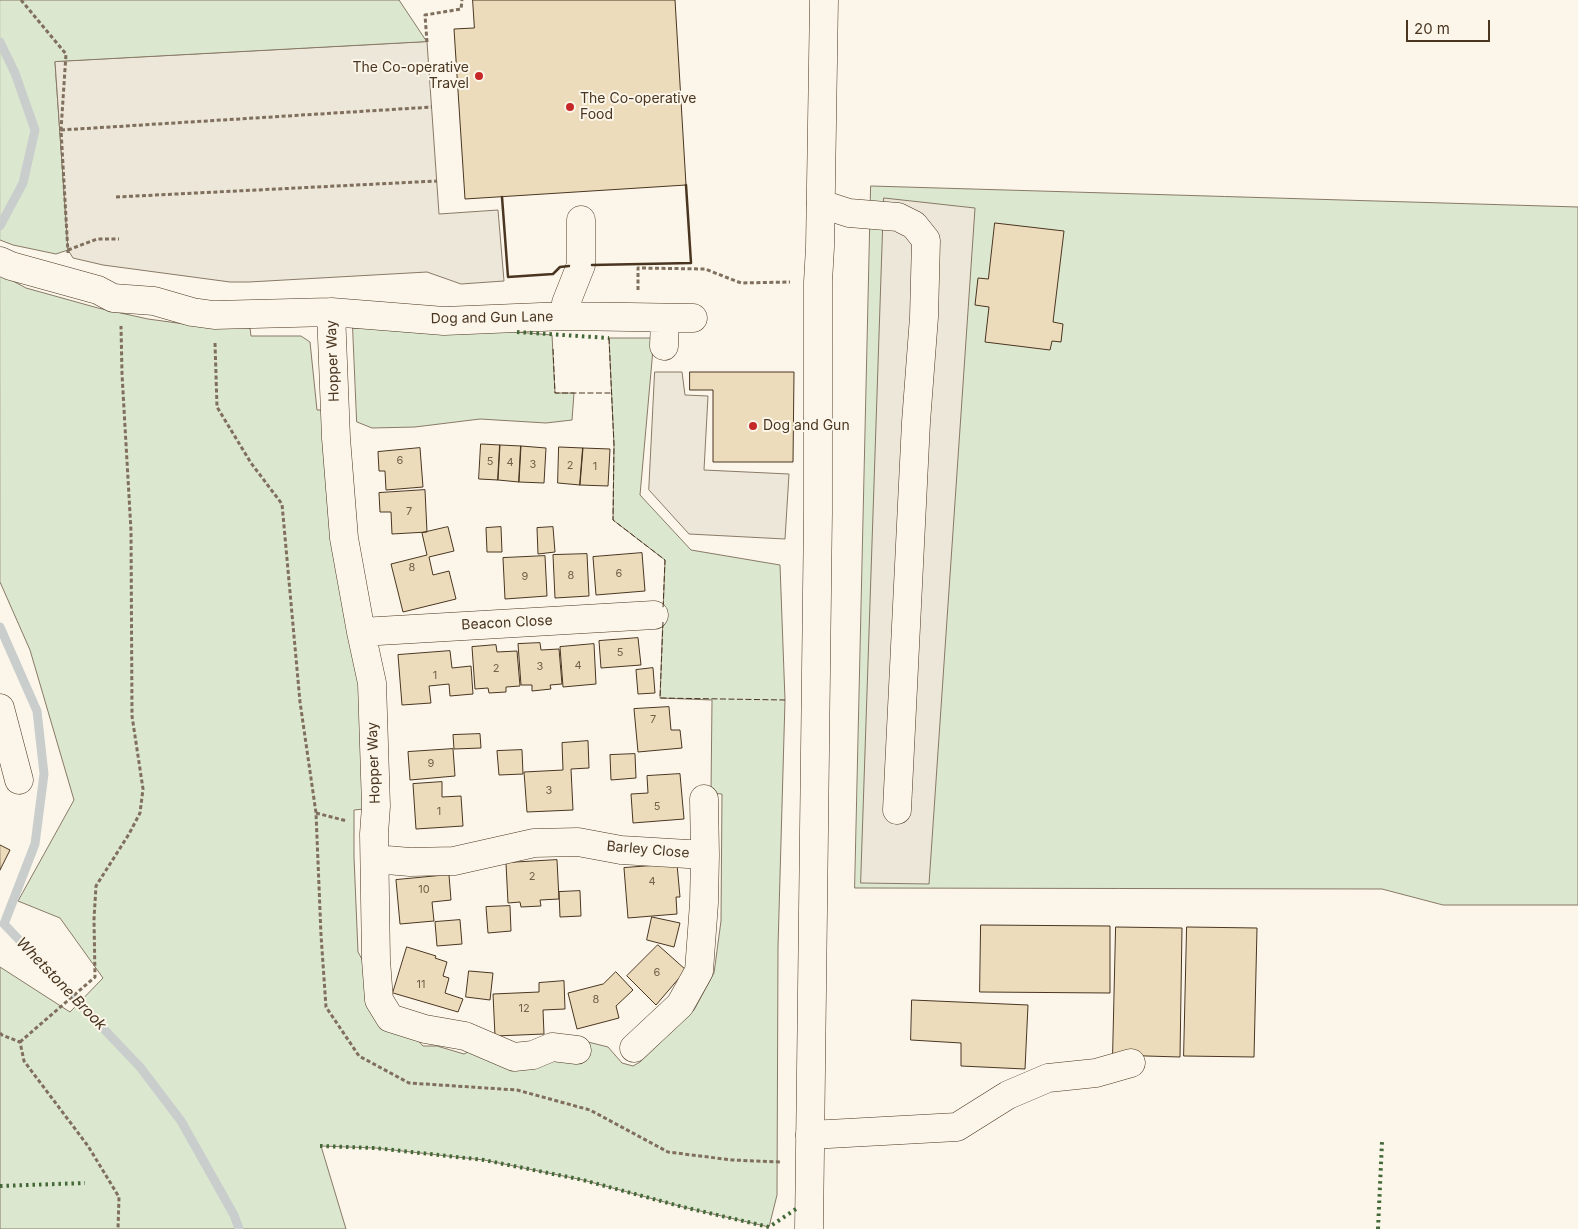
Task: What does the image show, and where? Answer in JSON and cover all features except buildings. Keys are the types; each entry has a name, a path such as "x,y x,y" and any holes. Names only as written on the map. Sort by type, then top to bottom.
{"street":[{"path":"810,1229 818,521 818,282 824,0"},
{"path":"821,204 849,213 898,217 914,225 926,240 925,308 916,422 896,810"},
{"path":"565,316 566,303 580,265 581,220"},
{"name":"Dog and Gun Lane","path":"0,261 11,266 98,290 113,298 154,301 192,312 214,315 331,312 444,321 565,316 693,318"},
{"name":"Hopper Way","path":"331,312 336,438 344,538 372,683 376,806 376,960 378,1000 390,1018 424,1029 465,1036 514,1057 533,1055 552,1047 577,1050"},
{"path":"664,346 665,318"},
{"name":"Beacon Close","path":"361,632 654,615"},
{"path":"0,708 19,780"},
{"path":"704,799 706,855"},
{"name":"Barley Close","path":"375,859 410,862 454,861 534,843 578,842 621,850 706,855 700,971 680,1005 634,1048"},
{"path":"810,1135 957,1127 1008,1095 1048,1078 1096,1073 1132,1064"}],"path":[{"path":"21,0 66,54 61,130 68,250 73,283"},
{"path":"427,42 425,15 461,9 462,0"},
{"path":"61,130 432,108"},
{"path":"116,197 438,181"},
{"path":"68,250 97,239 119,238"},
{"path":"637,318 638,268 705,269 741,284 818,282"},
{"path":"20,1042 95,977 94,919 96,886 140,813 143,789 132,716 131,531 122,374 121,298"},
{"path":"316,814 352,822"},
{"path":"0,1033 20,1042"},
{"path":"20,1042 24,1061 88,1146 119,1197 118,1229"}],"green space":[{"path":"0,0 399,0 427,42 55,62 68,250 56,254 13,245 0,240"},
{"path":"871,186 1578,207 1578,905 1443,905 1382,889 855,888"},
{"path":"0,274 26,288 98,308 148,319 192,325 250,328 251,336 301,336 310,342 317,410 326,410 364,692 364,809 354,810 358,952 414,1036 423,1046 437,1046 464,1054 472,1050 588,1042 608,1047 622,1063 633,1066 640,1062 694,1010 714,973 721,921 722,794 711,793 712,700 660,698 665,560 613,520 614,445 609,338 654,338 640,495 691,550 780,565 785,700 778,947 777,1195 769,1227 683,1207 583,1180 484,1160 375,1148 321,1146 346,1229 0,1229 0,967 70,1012 103,978 60,918 18,901 74,800 30,650 0,582"},
{"path":"353,328 494,330 552,335 555,393 574,393 572,420 546,423 480,419 415,427 372,428 357,422"}],"shaded area":[{"path":"427,42 439,214 498,210 504,281 461,284 427,272 230,282 103,265 73,258 68,250 55,62"},
{"path":"884,198 975,208 929,884 861,883"},
{"path":"655,372 682,372 685,395 708,396 704,470 789,474 785,539 689,534 649,490"}],"waterway":[{"name":"Whetstone Brook","path":"0,42 15,73 35,130 23,183 0,226"},
{"name":"Whetstone Brook","path":"0,627 37,711 44,774 35,844 4,924 140,1067 181,1121 234,1215 239,1229"}],"hedge":[{"path":"517,332 609,338"},
{"path":"1378,1229 1382,1142"},
{"path":"320,1146 375,1148 484,1160 583,1180 683,1207 769,1227 799,1207"},
{"path":"0,1186 85,1183"}],"fence":[{"path":"609,338 614,445 613,520 665,560 663,609"},
{"path":"553,349 555,393 611,393"},
{"path":"663,622 660,698 785,700"}],"wall":[{"path":"592,265 691,263 686,185"},
{"path":"502,197 508,277 553,274 560,267 569,266"}],"place":[{"name":"The Co-operative Travel","path":"479,76"},
{"name":"The Co-operative Food","path":"570,107"},
{"name":"Dog and Gun","path":"753,426"}]}
